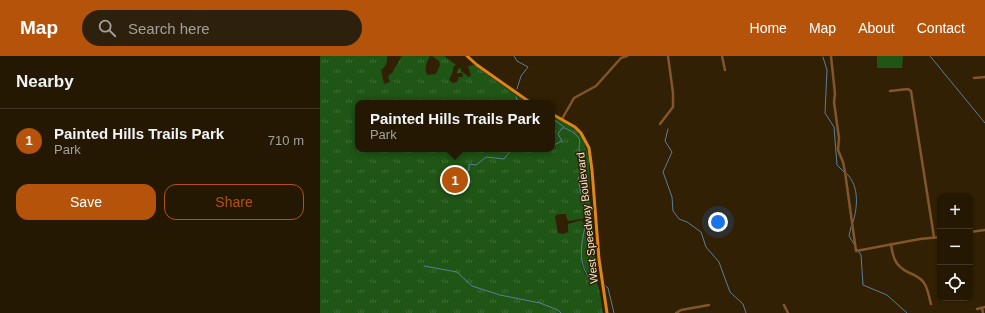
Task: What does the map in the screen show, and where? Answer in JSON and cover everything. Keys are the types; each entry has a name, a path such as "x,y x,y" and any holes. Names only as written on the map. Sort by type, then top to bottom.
{"main road":[{"path":"467,56 477,65 527,100"},
{"name":"West Speedway Boulevard","path":"555,116 578,130 587,142 589,148 599,260 607,313"}],"street":[{"path":"562,119 574,98 596,86 620,58 628,56"},
{"path":"660,124 673,107 673,93 668,56"},
{"path":"722,56 725,70"},
{"path":"831,56 835,94 834,102 839,138 838,150 845,172 856,251 934,237 911,91 908,89 890,91"},
{"path":"974,78 985,77"},
{"path":"973,232 985,230"},
{"path":"891,244 893,257 898,265 906,272 924,282 931,304"},
{"path":"676,313 681,310 709,305"},
{"path":"784,305 788,313"},
{"path":"977,309 983,308 983,313"}],"green space":[{"path":"320,56 388,56 384,68 381,70 384,84 390,82 388,77 402,56 430,56 426,69 428,75 436,74 440,65 439,61 432,56 444,56 456,65 453,67 449,80 453,83 457,82 459,77 463,76 462,73 457,73 458,69 461,68 461,71 469,77 471,75 468,66 474,65 523,100 355,100 355,152 555,152 555,118 574,128 583,138 589,158 590,204 592,217 569,221 566,214 556,215 555,217 558,233 563,234 568,232 568,224 582,220 583,223 589,222 591,224 596,276 586,272 583,264 581,263 585,274 596,281 599,288 603,313 320,313"},
{"path":"877,56 903,56 902,68 877,68"}],"waterway":[{"path":"514,56 517,61 528,67 521,76 517,89"},
{"path":"930,56 985,123"},
{"path":"823,57 827,70 825,113 834,127 837,165 844,172"},
{"path":"555,120 564,127"},
{"path":"555,144 562,141 558,134 562,128 572,132 579,138 579,149 584,167 578,179 586,215"},
{"path":"668,129 665,141 672,152 663,172 672,197 673,211 679,219 687,222 701,232 706,247 719,262 730,292 743,304 746,313"},
{"path":"460,175 469,170 469,164 476,165 486,157 504,159 510,152"},
{"path":"847,174 854,184 856,196 856,209 853,222"},
{"path":"586,223 581,250 582,263 588,276 598,279 598,281"},
{"path":"851,227 849,236 854,244"},
{"path":"856,248 861,255 863,285 887,295 907,313"},
{"path":"424,266 457,272 472,286 500,295 540,303 558,310 561,313"},
{"path":"606,286 608,288 614,313"}],"place":[{"name":"Painted Hills Trails Park","path":"455,180"}]}
